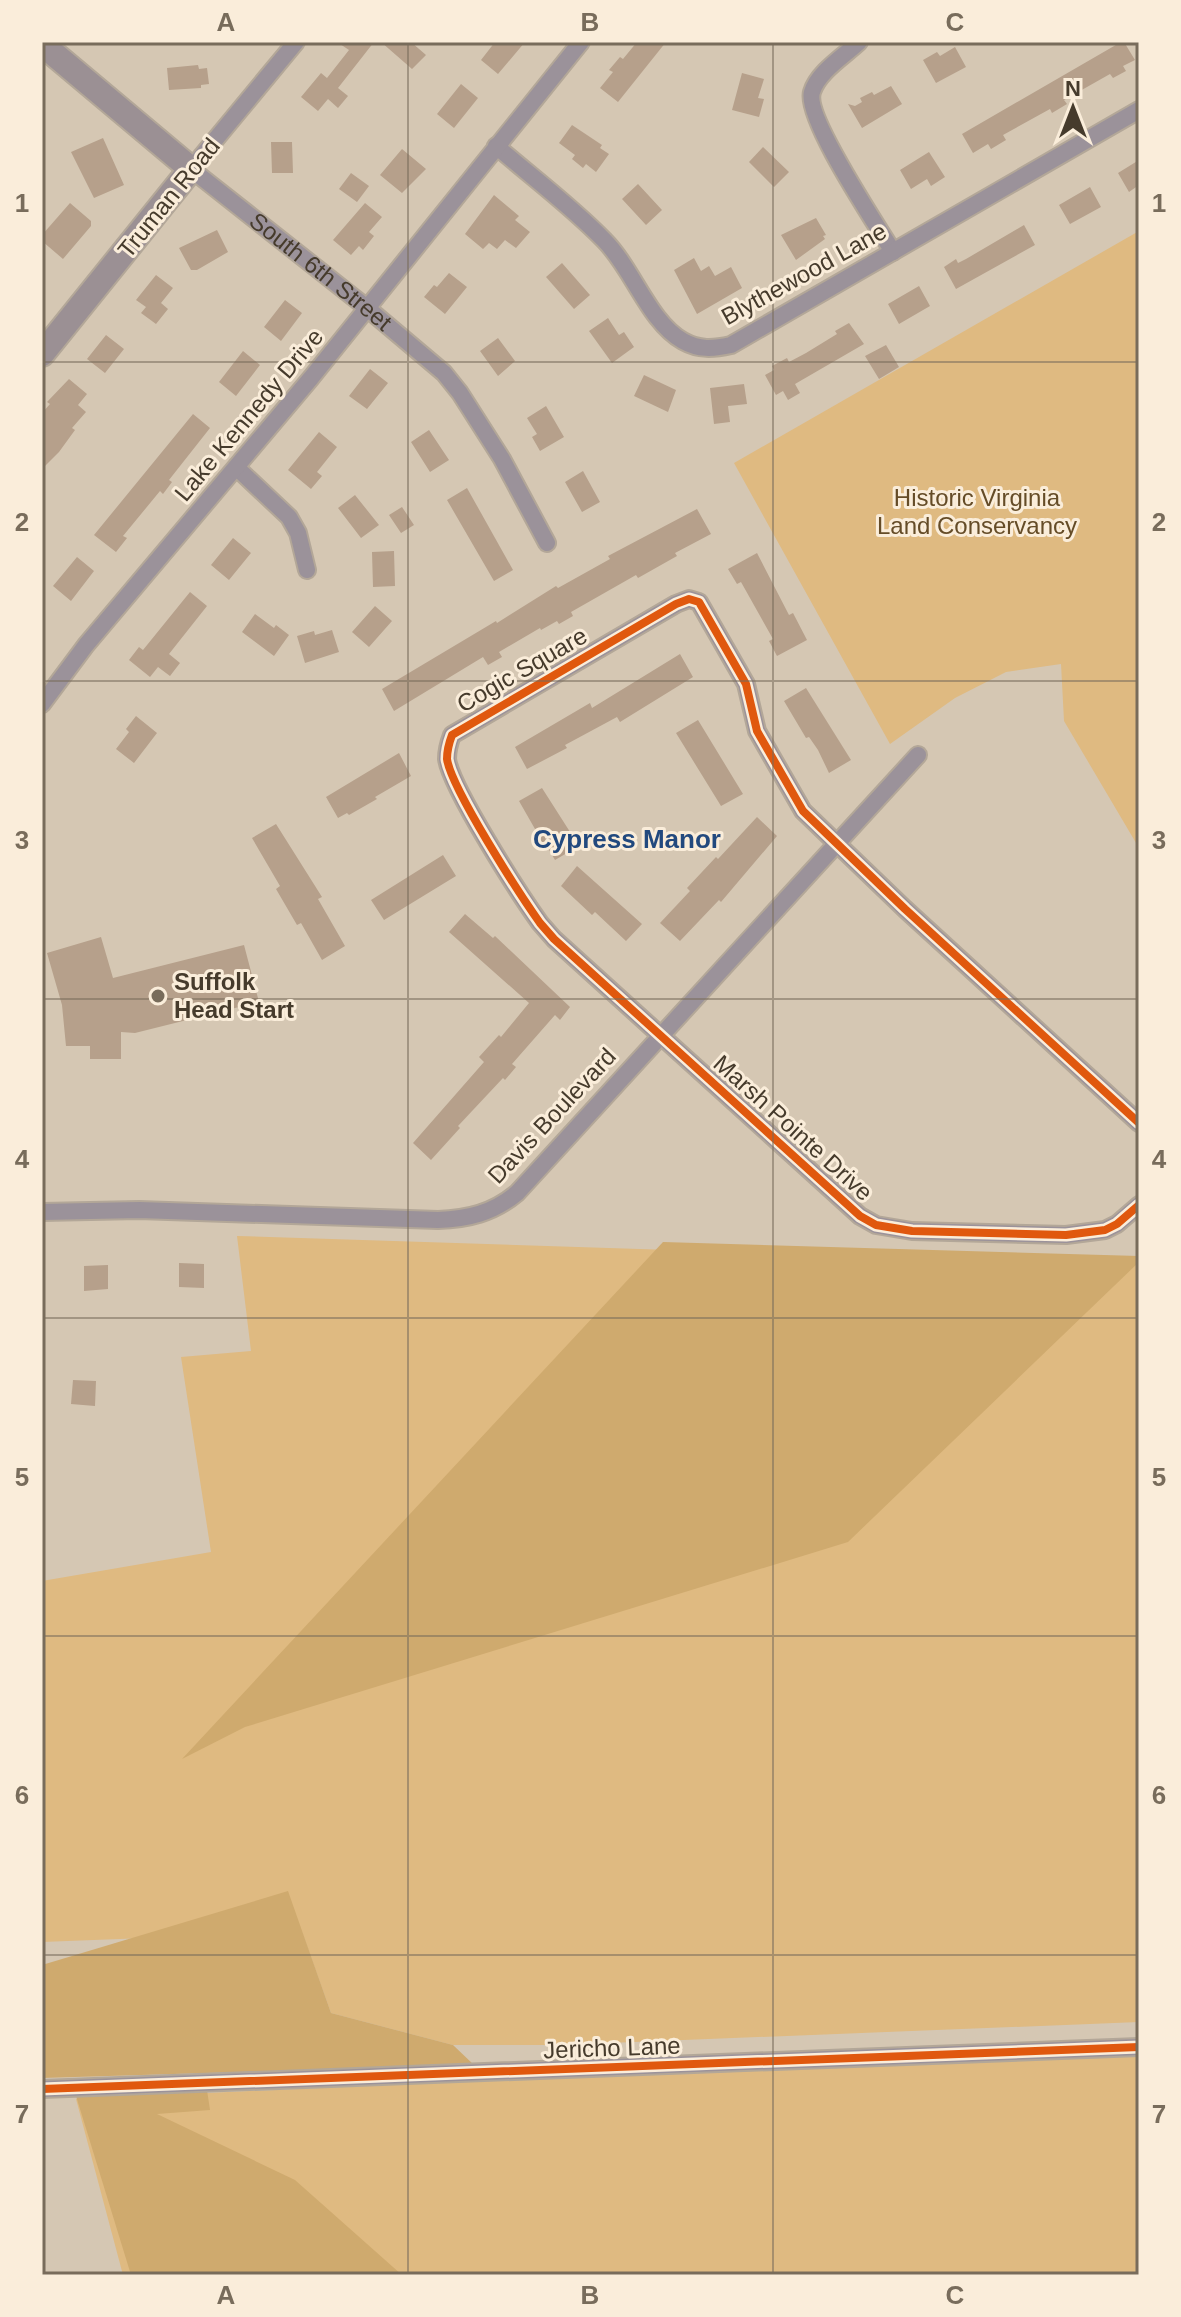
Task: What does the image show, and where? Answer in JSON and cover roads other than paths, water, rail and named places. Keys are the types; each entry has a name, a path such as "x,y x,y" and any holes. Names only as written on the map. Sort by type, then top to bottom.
{"street":[{"name":"Truman Road","path":"42,354 296,42"},
{"name":"Lake Kennedy Drive","path":"42,704 86,645 237,468 581,42"},
{"path":"859,42 817,81 810,103 845,173 893,252"},
{"name":"South 6th Street","path":"42,44 444,373 502,459 547,543"},
{"name":"Blythewood Lane","path":"496,146 605,240 667,330 696,347 712,349 731,345 1139,110"},
{"path":"237,468 289,517 298,533 307,570"},
{"name":"Cogic Square","path":"661,1036 554,939 528,907 450,771 447,758 452,735 676,604 695,600 703,606 746,684 757,731 798,805 834,844"},
{"name":"Davis Boulevard","path":"42,1212 139,1210 438,1220 472,1217 505,1203 918,755"},
{"path":"834,844 1139,1123"},
{"name":"Marsh Pointe Drive","path":"661,1036 847,1206 876,1225 912,1231 1079,1235 1105,1230 1117,1224 1139,1205"},
{"name":"Jericho Lane","path":"42,2089 1139,2047"}],"place":[{"name":"Suffolk Head Start","path":"158,996"}],"district":[{"name":"Cypress Manor","path":"627,839"}],"park label":[{"name":"Historic Virginia Land Conservancy","path":"977,512"}]}
